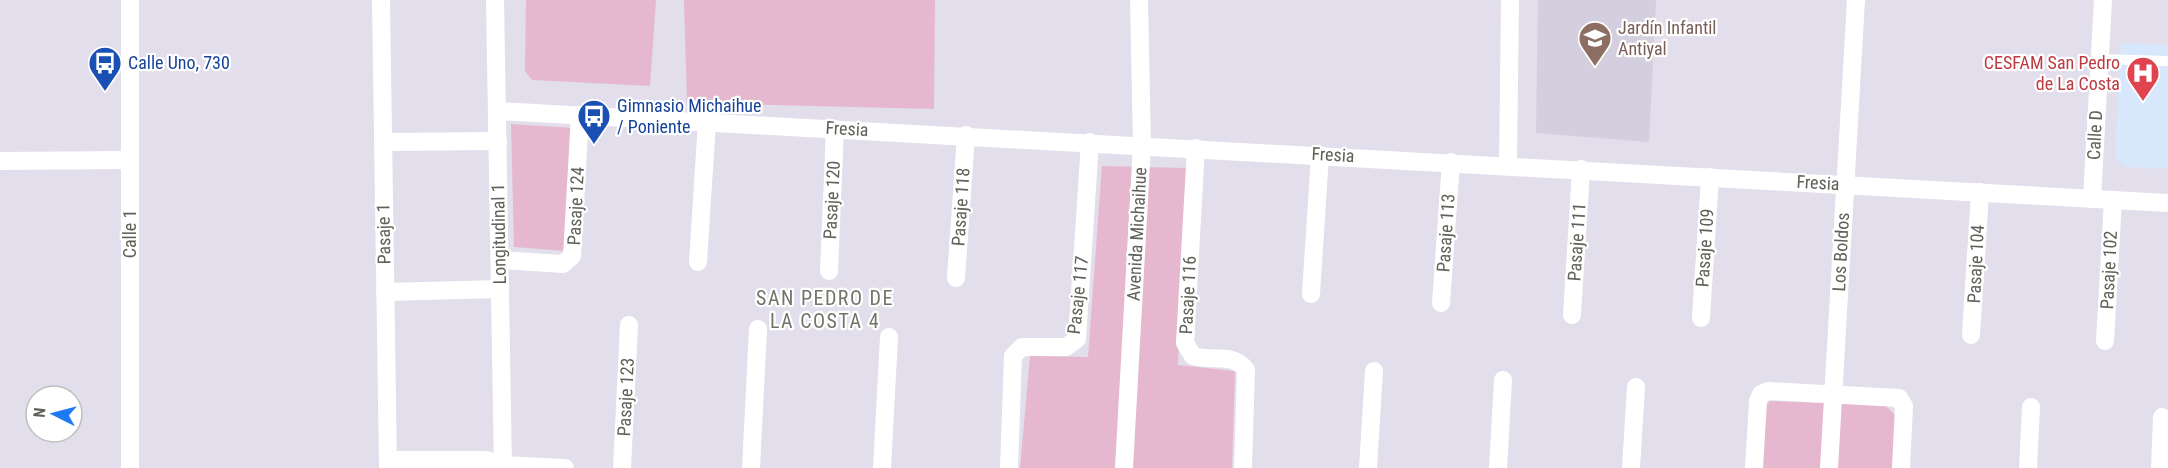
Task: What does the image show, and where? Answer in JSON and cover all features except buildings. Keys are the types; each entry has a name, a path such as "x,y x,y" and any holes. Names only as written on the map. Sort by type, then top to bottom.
{"street":[{"name":"Calle 1","path":"130,0 130,468"},
{"name":"Pasaje 1","path":"381,0 388,464"},
{"name":"Longitudinal 1","path":"495,0 503,466"},
{"name":"Avenida Michaihue","path":"1124,468 1142,145 1139,0"},
{"path":"1508,165 1510,0"},
{"name":"Los Boldos","path":"1829,468 1856,0"},
{"name":"Calle D","path":"2092,198 2103,0"},
{"name":"Fresia","path":"497,111 966,135 2168,203"},
{"name":"Pasaje 124","path":"500,260 563,264 572,256 580,115"},
{"path":"698,262 707,122"},
{"name":"Pasaje 120","path":"829,271 835,129"},
{"name":"Pasaje 118","path":"956,278 966,135"},
{"path":"383,142 498,141"},
{"name":"Pasaje 117","path":"1009,468 1015,352 1027,346 1066,347 1077,339 1090,142"},
{"name":"Pasaje 116","path":"1196,148 1185,343 1193,356 1232,359 1246,370 1243,468"},
{"path":"1311,294 1320,155"},
{"path":"0,161 129,160"},
{"name":"Pasaje 113","path":"1441,303 1451,162"},
{"name":"Pasaje 111","path":"1572,315 1581,170"},
{"name":"Pasaje 109","path":"1701,318 1710,177"},
{"name":"Pasaje 104","path":"1971,335 1980,192"},
{"name":"Pasaje 102","path":"2105,341 2113,200"},
{"path":"385,292 500,289"},
{"name":"Pasaje 123","path":"622,468 629,326"},
{"path":"751,468 758,329"},
{"path":"882,468 889,338"},
{"path":"1368,468 1374,371"},
{"path":"1498,468 1503,380"},
{"path":"1631,468 1636,387"},
{"path":"1754,468 1758,401 1761,394 1768,391 1896,397 1902,400 1904,406 1901,468"},
{"path":"2028,468 2031,407"},
{"path":"2160,468 2162,417"},
{"path":"388,464 486,460 503,466 566,468"}],"lane":[{"path":"2099,59 2168,61"}],"shaded area":[{"path":"526,0 656,0 650,86 532,80 525,71"},
{"path":"684,0 935,0 934,109 687,103"},
{"name":"Jardín Infantil Antiyal","path":"1538,0 1656,0 1649,142 1536,133"},
{"name":"CESFAM San Pedro de La Costa","path":"2121,43 2168,45 2168,169 2125,167 2115,159"},
{"path":"511,124 574,128 565,251 514,247"},
{"path":"1102,166 1186,168 1178,365 1235,371 1232,468 1020,468 1030,356 1088,357"},
{"path":"1770,401 1885,405 1896,416 1894,468 1760,468 1762,410"}],"place":[{"name":"Jardín Infantil Antiyal","path":"1595,67"},
{"name":"Calle Uno, 730","path":"105,92"},
{"name":"CESFAM San Pedro de La Costa","path":"2143,102"},
{"name":"Gimnasio Michaihue / Poniente","path":"594,145"}],"district":[{"name":"SAN PEDRO DE LA COSTA 4","path":"825,310"}]}
